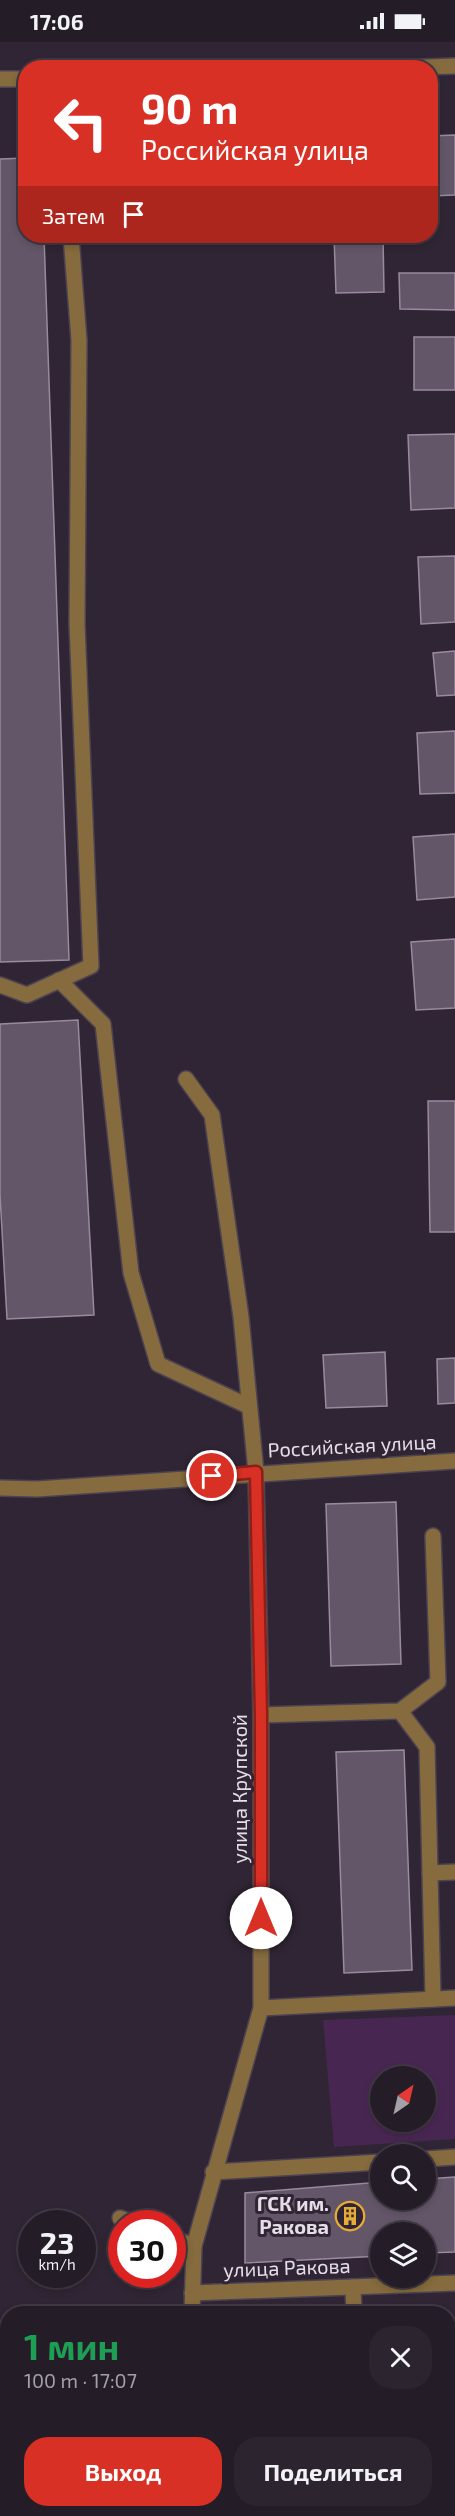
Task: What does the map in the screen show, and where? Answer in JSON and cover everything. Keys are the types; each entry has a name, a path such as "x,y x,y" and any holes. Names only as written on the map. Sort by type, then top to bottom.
{"street":[{"path":"438,67 455,66"},
{"path":"0,79 18,79"},
{"path":"0,985 27,995 91,966 77,624 79,340 72,243"},
{"path":"59,980 104,1024 131,1272 158,1364 249,1406"},
{"name":"улица Крупской","path":"186,1079 212,1115 241,1317 256,1472 261,1715 261,2008 194,2246 192,2306"},
{"name":"Российская улица","path":"0,1488 37,1489 256,1472 455,1461"},
{"path":"261,1715 400,1711 438,1682 433,1536"},
{"path":"400,1711 427,1747 433,1999"},
{"path":"430,1873 455,1872"},
{"path":"261,2008 455,1998"},
{"path":"436,2158 455,2157"},
{"path":"213,2172 370,2163"},
{"path":"186,2243 194,2246"},
{"name":"улица Ракова","path":"192,2293 455,2283"},
{"path":"353,2287 354,2306"}],"shaded area":[{"path":"455,2015 455,2139 334,2147 323,2020"}],"building":[{"path":"455,135 455,195 438,196 438,136"},
{"path":"18,158 18,243 44,243 69,960 0,962 0,159"},
{"path":"334,243 383,243 384,292 336,293"},
{"path":"399,273 455,273 455,310 400,309"},
{"path":"414,337 455,337 455,390 414,390"},
{"path":"455,434 455,508 411,510 408,435"},
{"path":"455,556 455,622 421,624 418,557"},
{"path":"455,651 455,695 437,696 433,653"},
{"path":"455,731 455,793 420,794 417,733"},
{"path":"455,834 455,897 417,900 413,837"},
{"path":"455,939 455,1008 416,1010 411,942"},
{"path":"78,1020 94,1315 7,1319 0,1195 0,1024"},
{"path":"428,1101 455,1101 455,1232 430,1232"},
{"path":"385,1352 387,1406 326,1408 323,1355"},
{"path":"455,1358 455,1403 438,1404 437,1359"},
{"path":"396,1502 401,1664 331,1666 326,1504"},
{"path":"404,1750 412,1970 344,1973 336,1752"},
{"name":"ГСК им. Ракова","path":"455,2177 455,2252 436,2253 436,2222 370,2222 370,2257 245,2263 245,2193 370,2183 370,2210 436,2210 436,2178"}],"place":[{"name":"ГСК им. Ракова","path":"350,2216"}],"route":[{"path":"212,1476 256,1472 261,1715 261,1918"}]}
